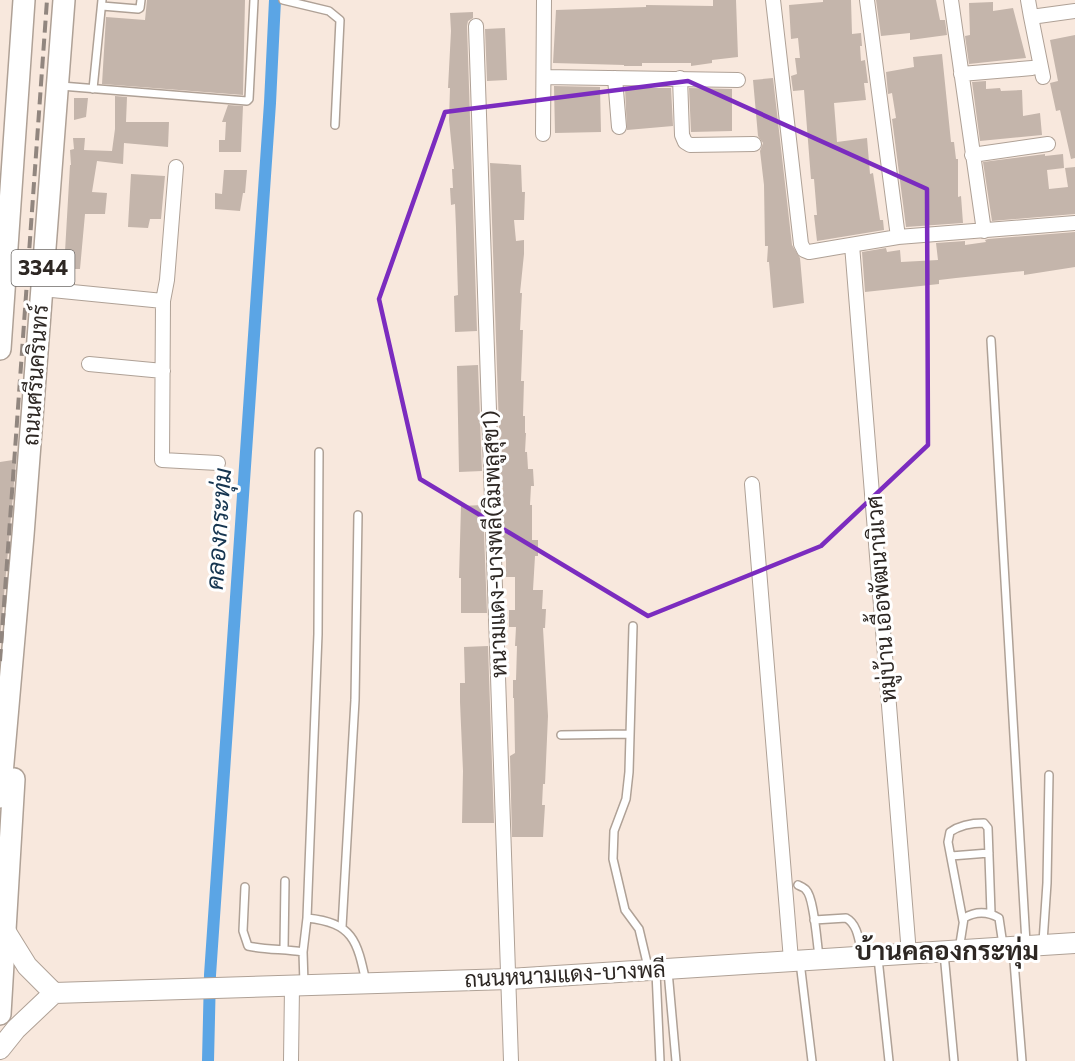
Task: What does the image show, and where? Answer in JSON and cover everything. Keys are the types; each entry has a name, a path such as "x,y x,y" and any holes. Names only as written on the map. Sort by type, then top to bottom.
{"main road":[{"name":"ถนนศรีนครินทร์","path":"0,349 8,118 24,0"},
{"name":"ถนนศรีนครินทร์","path":"1,787 23,535 63,0"},
{"name":"ถนนศรีนครินทร์","path":"0,1014 22,663 23,535"},
{"path":"4,930 27,966 54,993 4,1043"},
{"name":"ถนนหนามแดง-บางพลี","path":"54,993 509,979 1075,943"}],"street":[{"path":"543,134 544,0"},
{"path":"773,0 801,244 804,250 809,252 898,237 1075,223"},
{"path":"867,0 898,237"},
{"path":"951,0 984,231"},
{"path":"1028,0 1043,77"},
{"path":"1031,17 1075,11"},
{"name":"หนามแดง-บางพลี(ฉิมพลูสุข1)","path":"476,26 511,1061"},
{"path":"961,74 1032,68"},
{"path":"544,77 738,80"},
{"path":"615,78 619,127"},
{"path":"681,78 682,135 685,142 690,145 754,144"},
{"path":"972,155 1048,144"},
{"path":"176,167 167,280 163,301 162,460 218,463"},
{"name":"หมู่บ้าน เอื้อพัฒนานิเวศ","path":"852,245 909,954"},
{"path":"42,289 163,301"},
{"path":"89,364 163,371"},
{"path":"752,484 803,960"},
{"path":"291,1061 298,987"},
{"path":"4,1043 6,1061"}],"lane":[{"path":"93,89 98,80 102,3 138,9 141,0"},
{"path":"57,86 247,101 253,51 254,0"},
{"path":"283,0 330,11 340,20 335,125"},
{"path":"991,340 1021,946 1022,1061"},
{"path":"298,987 307,918 318,634 319,452"},
{"path":"342,927 355,700 358,515"},
{"path":"633,626 626,799 614,831 613,859 625,910 639,929 657,969 676,1061"},
{"path":"561,735 630,734"},
{"path":"1021,946 1047,883 1049,775"},
{"path":"963,921 948,842 950,832 975,823 984,823 988,828 991,913"},
{"path":"951,856 989,853"},
{"path":"284,948 285,881"},
{"path":"798,885 809,893 814,920 803,960 812,1061"},
{"path":"245,887 243,931 248,946 260,949 284,948 303,952"},
{"path":"954,1061 951,950 964,918 979,912 991,913 999,918 1021,946"},
{"path":"307,918 326,920 342,927 352,938 360,953 367,984"},
{"path":"814,920 846,918 855,928 870,956 890,1061"},
{"path":"657,969 660,1061"}],"highlighted area":[{"path":"688,81 927,189 928,445 821,546 648,616 420,479 379,299 445,112"}],"building":[{"path":"147,0 245,0 243,95 102,84 106,17 145,20"},
{"path":"713,0 736,0 738,57 712,60 712,63 691,66 691,63 642,63 642,66 624,66 553,63 556,10 646,7 646,5 713,6"},
{"path":"823,0 851,0 852,34 861,33 861,61 865,60 868,83 864,83 866,100 834,103 837,142 867,138 870,174 873,173 880,220 883,220 884,230 817,241 814,179 811,179 804,90 793,91 791,76 797,74 795,58 800,58 798,38 791,39 789,5 823,2"},
{"path":"876,0 936,0 940,20 945,20 947,35 910,40 910,33 881,36"},
{"path":"993,2 993,11 1013,8 1026,58 969,64 965,36 970,35 969,3"},
{"path":"473,12 473,18 468,21 467,26 477,331 455,332 454,296 458,295 455,204 451,205 450,188 453,188 452,169 454,169 449,120 450,88 448,88 450,13"},
{"path":"505,28 507,80 487,81 485,29"},
{"path":"1075,35 1075,158 1071,159 1060,110 1056,111 1050,83 1058,81 1050,40"},
{"path":"942,54 951,142 954,142 956,159 958,159 958,197 961,196 963,223 906,227 892,119 896,118 892,93 888,94 886,72 914,67 913,57"},
{"path":"773,78 792,245 800,258 804,303 773,308 769,262 767,262 768,246 765,246 764,185 760,151 763,143 758,136 753,80"},
{"path":"986,81 986,89 1022,90 1023,116 1040,113 1042,135 980,141 972,82"},
{"path":"554,86 600,87 601,132 555,133"},
{"path":"625,88 671,88 673,126 627,130"},
{"path":"689,88 732,89 732,131 691,132"},
{"path":"115,96 127,97 126,122 169,122 168,147 124,143 123,164 97,161 92,192 107,193 105,214 85,214 80,269 64,269 70,150 74,149 73,138 85,138 84,150 112,151"},
{"path":"74,98 88,98 86,117 74,120"},
{"path":"228,105 243,106 241,152 219,152 219,140 225,140 226,122 222,122"},
{"path":"1045,154 1045,156 1063,154 1064,168 1047,170 1049,189 1068,187 1065,168 1075,167 1075,214 992,221 983,162"},
{"path":"490,163 521,165 522,192 525,192 524,220 514,220 516,241 524,240 520,293 522,293 520,330 523,330 521,381 524,381 525,452 527,452 528,469 533,469 534,486 531,486 530,505 532,505 532,540 538,540 533,590 543,590 542,609 546,609 545,628 543,628 548,716 542,805 545,805 543,837 512,837 510,756 515,753 513,680 516,680 517,646 515,646 516,627 509,627 509,610 515,610 515,577 506,577 506,558 503,558 501,505 503,487 501,487"},
{"path":"224,170 247,170 245,193 243,193 240,211 215,209 215,193 222,194"},
{"path":"131,174 165,176 161,219 150,219 148,228 128,227"},
{"path":"1075,232 1075,267 1024,275 1024,271 939,280 939,284 865,292 862,252 886,248 887,252 900,250 901,262 938,260 936,243 965,241 965,245 986,242 985,240 988,239"},
{"path":"478,365 482,471 459,472 457,366"},
{"path":"16,461 0,640 0,462"},
{"path":"483,505 487,613 461,613 461,578 459,578 461,506"},
{"path":"488,646 494,823 462,823 460,683 465,683 464,647"}],"waterway":[{"name":"คลองกระทุ่ม","path":"208,1061 210,975 270,103 275,0"}],"railway":[{"path":"0,661 47,0"}],"district":[{"name":"บ้านคลองกระทุ่ม","path":"947,951"}]}
